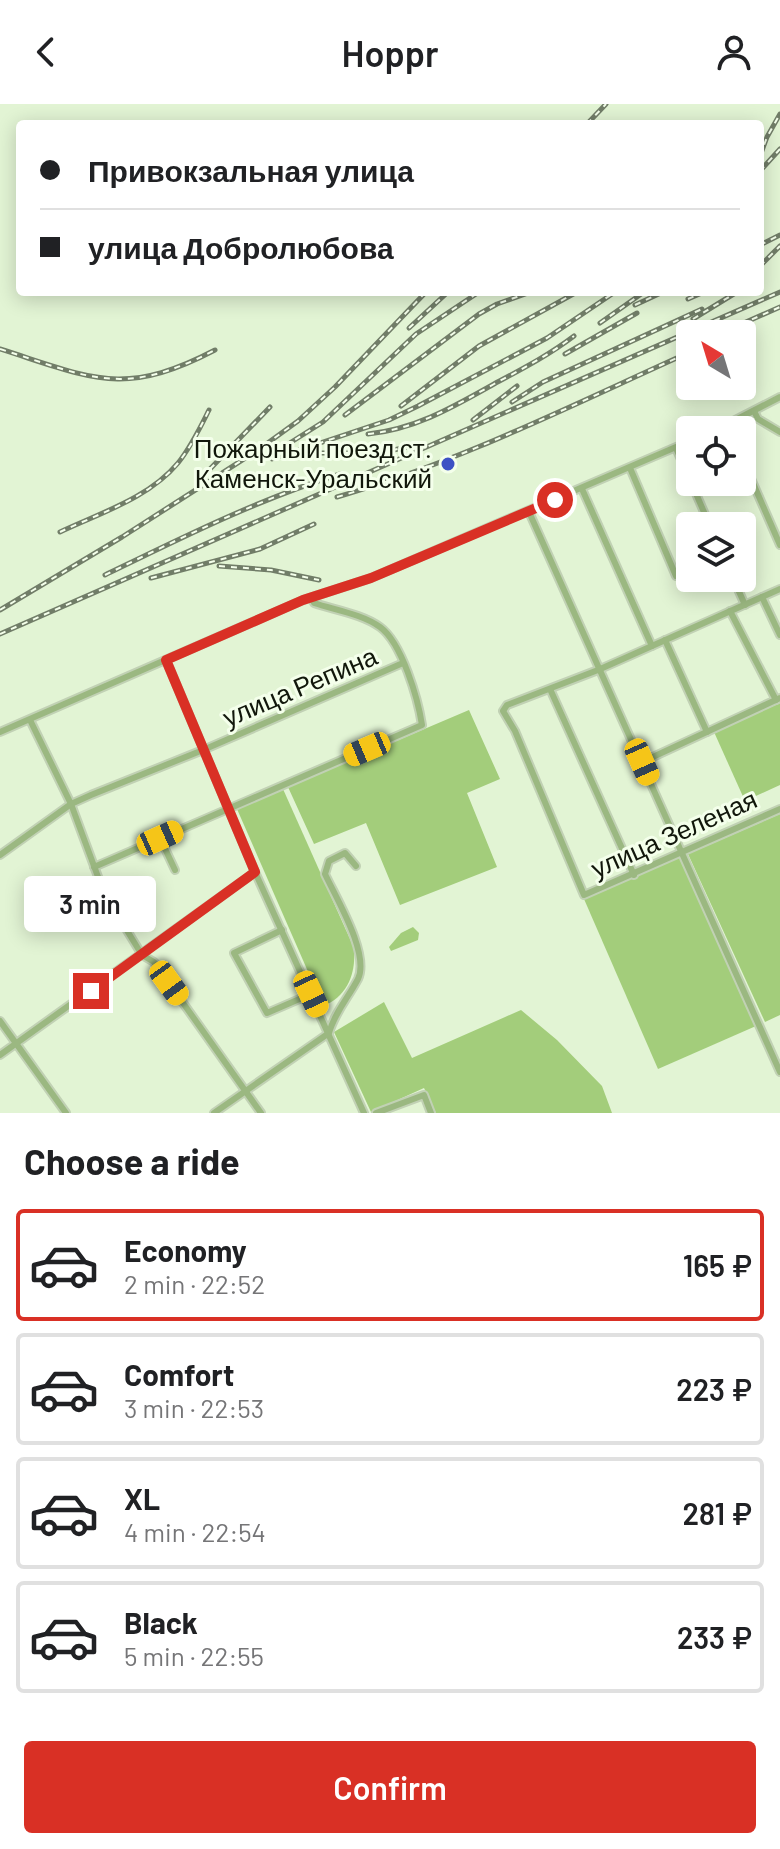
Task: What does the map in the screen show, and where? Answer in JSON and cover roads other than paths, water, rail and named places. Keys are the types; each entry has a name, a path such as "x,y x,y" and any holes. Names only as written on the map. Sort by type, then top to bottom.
{"street":[{"path":"746,416 780,397"},
{"path":"754,411 758,419 780,432"},
{"path":"0,732 312,598 371,578 676,448"},
{"path":"630,468 676,576"},
{"path":"582,489 652,646"},
{"path":"756,490 780,545"},
{"path":"529,512 780,1072"},
{"path":"634,875 550,689 780,589"},
{"path":"739,592 745,605"},
{"path":"762,597 780,635"},
{"path":"94,867 422,725 403,663 388,635 363,618 314,603 312,598"},
{"path":"642,762 778,699 730,611"},
{"path":"665,640 707,732"},
{"path":"166,660 227,809 364,1113"},
{"name":"улица Репина","path":"0,855 71,804 403,663"},
{"name":"улица Зеленая","path":"550,689 507,705 503,711 515,731 584,895 780,809"},
{"path":"30,720 71,804 104,893 142,955 154,962 261,1113"},
{"path":"160,838 175,870"},
{"path":"214,1113 329,1033 333,1017 360,975 361,958 325,874 329,861 345,853 356,866"},
{"path":"0,1055 255,872"},
{"path":"282,930 234,953 267,1013 311,994"},
{"path":"324,1021 333,1017"},
{"path":"0,1021 66,1113"},
{"path":"376,1113 424,1095 431,1113"}],"railway":[{"path":"591,120 606,104"},
{"path":"764,145 780,114"},
{"path":"764,167 780,149"},
{"path":"764,243 780,235"},
{"path":"764,262 780,246"},
{"path":"0,634 780,292"},
{"path":"0,610 122,537 298,421 422,296"},
{"path":"409,328 444,296"},
{"path":"285,446 323,422 416,334 473,296"},
{"path":"345,415 479,314 520,296"},
{"path":"401,406 479,346 570,296"},
{"path":"272,459 389,420 418,406 547,338 609,296"},
{"path":"600,323 638,296"},
{"path":"635,305 654,296"},
{"path":"688,299 695,296"},
{"path":"693,319 730,296"},
{"path":"751,320 780,307"},
{"path":"512,402 543,382 702,309"},
{"path":"565,354 637,313"},
{"path":"368,434 402,427 449,409 535,362 574,336"},
{"path":"0,349 84,375 108,378 156,374 215,350"},
{"path":"337,497 428,467 560,412 676,358"},
{"path":"473,420 517,386"},
{"path":"210,469 270,407"},
{"path":"60,532 123,504 153,486 178,463 209,410"},
{"path":"308,453 380,453 416,445"},
{"path":"105,575 250,507 340,474"},
{"path":"151,578 260,549 314,524"},
{"path":"219,566 271,570 319,580"}],"place":[{"name":"Пожарный поезд ст. Каменск-Уральский","path":"448,464"}]}
